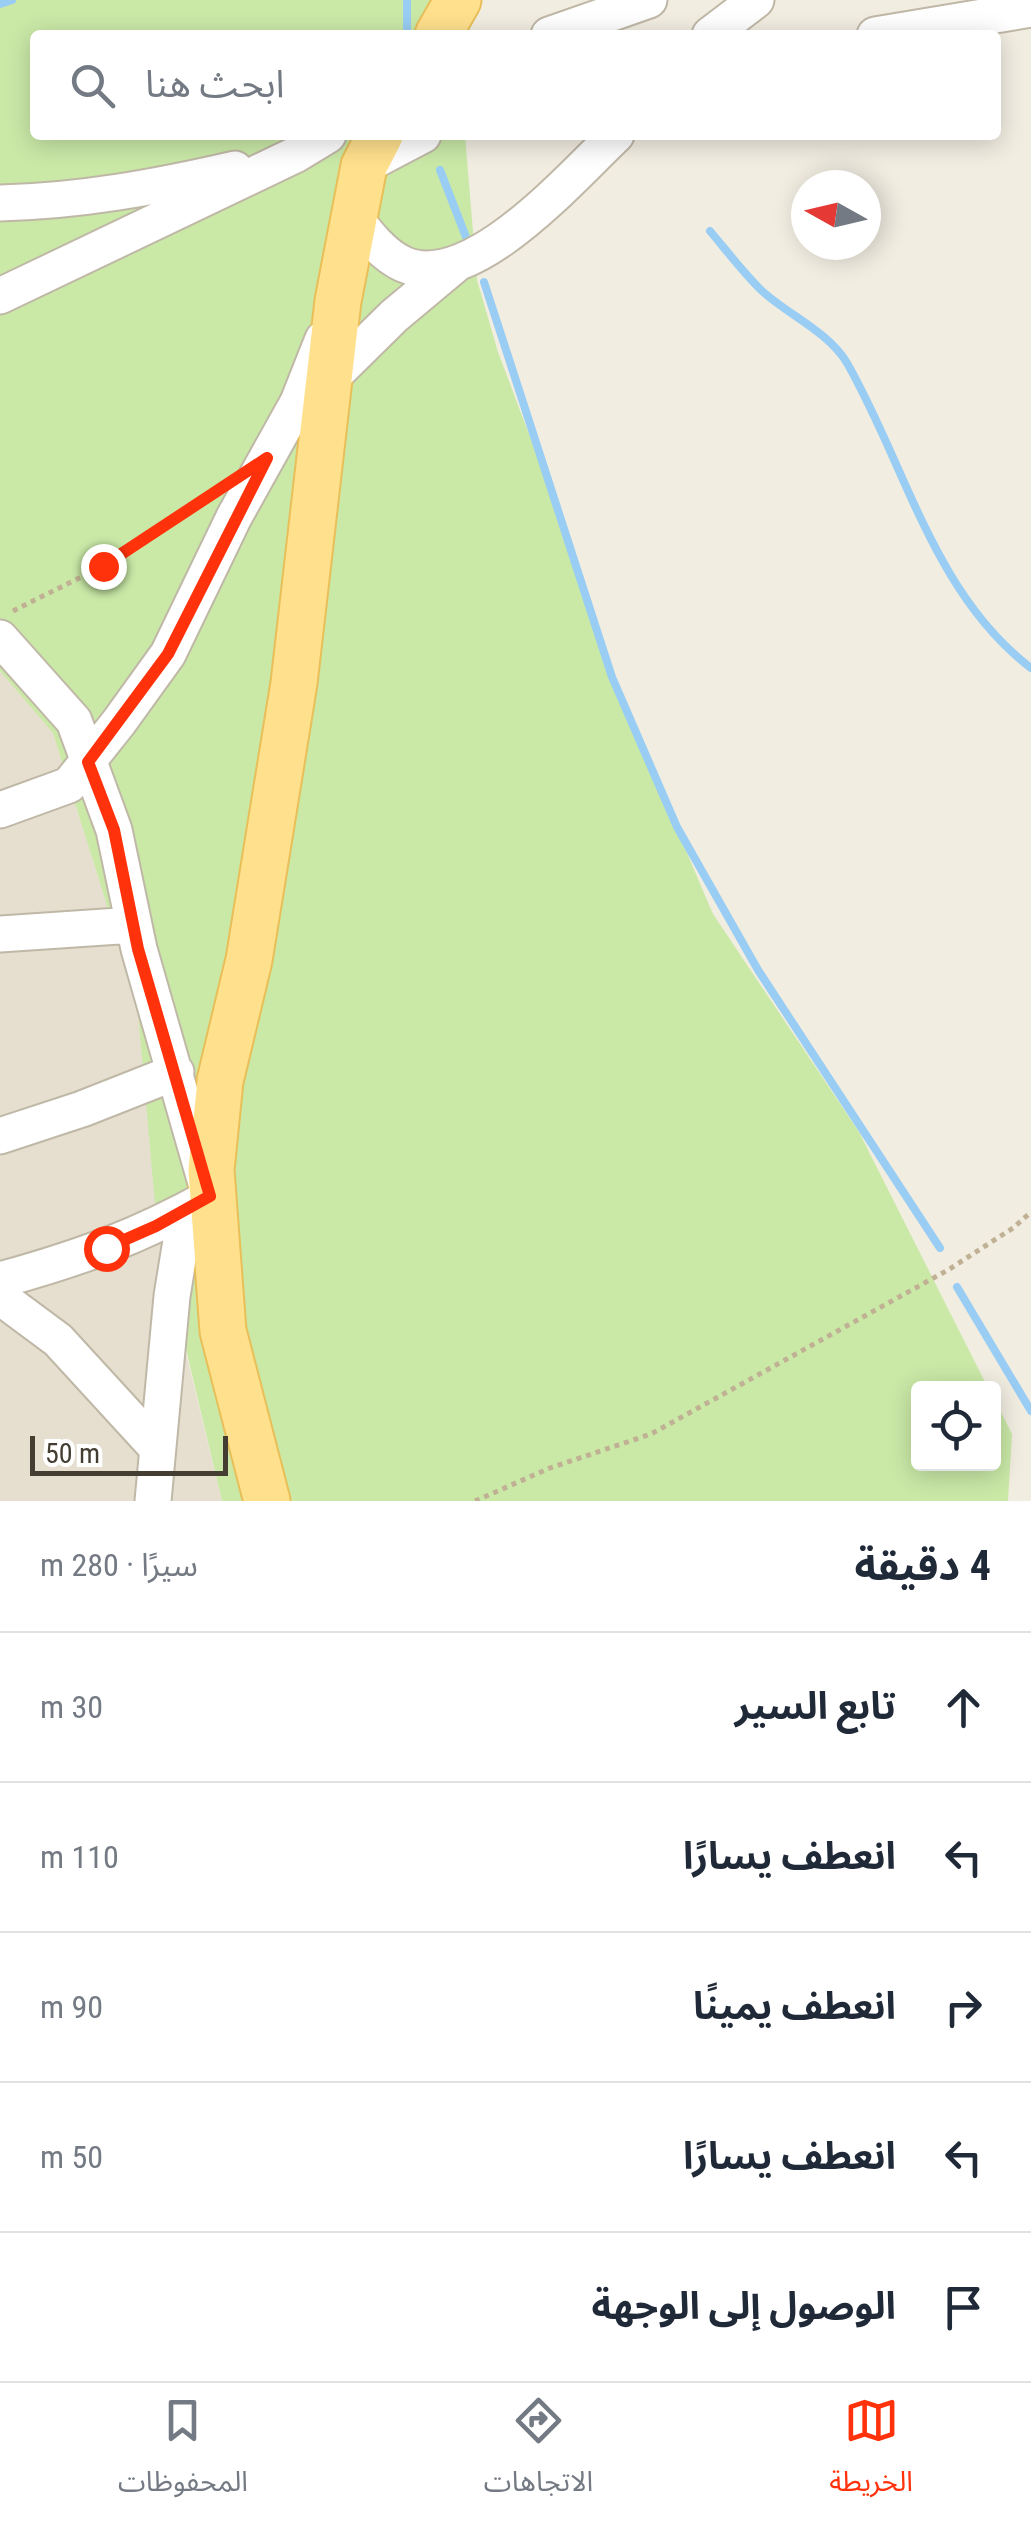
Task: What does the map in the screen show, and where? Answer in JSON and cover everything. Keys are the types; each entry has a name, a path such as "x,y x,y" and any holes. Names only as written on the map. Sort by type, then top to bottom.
{"main road":[{"path":"441,30 458,0"},
{"path":"267,1501 223,1332 198,1203 220,1081 249,960 294,683 338,301 372,151"}],"street":[{"path":"563,30 649,0"},
{"path":"717,30 756,0"},
{"path":"905,30 1031,9"},
{"path":"0,296 320,140"},
{"path":"372,151 407,140"},
{"path":"329,380 394,316 454,266 496,244 610,140"},
{"path":"0,204 53,202 142,190 295,155"},
{"path":"354,217 373,242 402,264 429,270 454,266"},
{"path":"0,810 69,784 168,654 234,517 298,402 338,301"},
{"path":"0,638 74,720 114,830 134,924 176,1072 198,1203 172,1296 153,1501"},
{"path":"0,934 134,924"},
{"path":"0,1136 176,1072"},
{"path":"0,1280 81,1258 198,1203"},
{"path":"0,1298 58,1340 157,1448"}],"path":[{"path":"0,617 103,566 212,496"},
{"path":"475,1501 550,1468 651,1434 948,1270 1031,1212"}],"shaded area":[{"path":"0,671 53,732 137,1001 172,1296 222,1501 0,1501"}],"green space":[{"path":"0,0 461,0 460,30 30,30 30,140 465,140 477,280 498,352 573,551 612,677 713,914 859,1132 984,1381 911,1381 911,1471 1001,1471 1001,1412 1012,1434 1008,1501 222,1501 157,1227 137,1001 53,733 0,671"}],"waterway":[{"path":"0,4 12,0"},
{"path":"407,0 407,30"},
{"path":"440,170 466,237"},
{"path":"710,231 760,289 839,352 868,403 945,566 997,638 1031,668"},
{"path":"484,282 612,677 677,827 758,970 940,1248"},
{"path":"957,1287 1031,1411"}],"route":[{"path":"103,566 267,458 168,654 88,762 114,830 138,949 210,1196 106,1248"}]}
